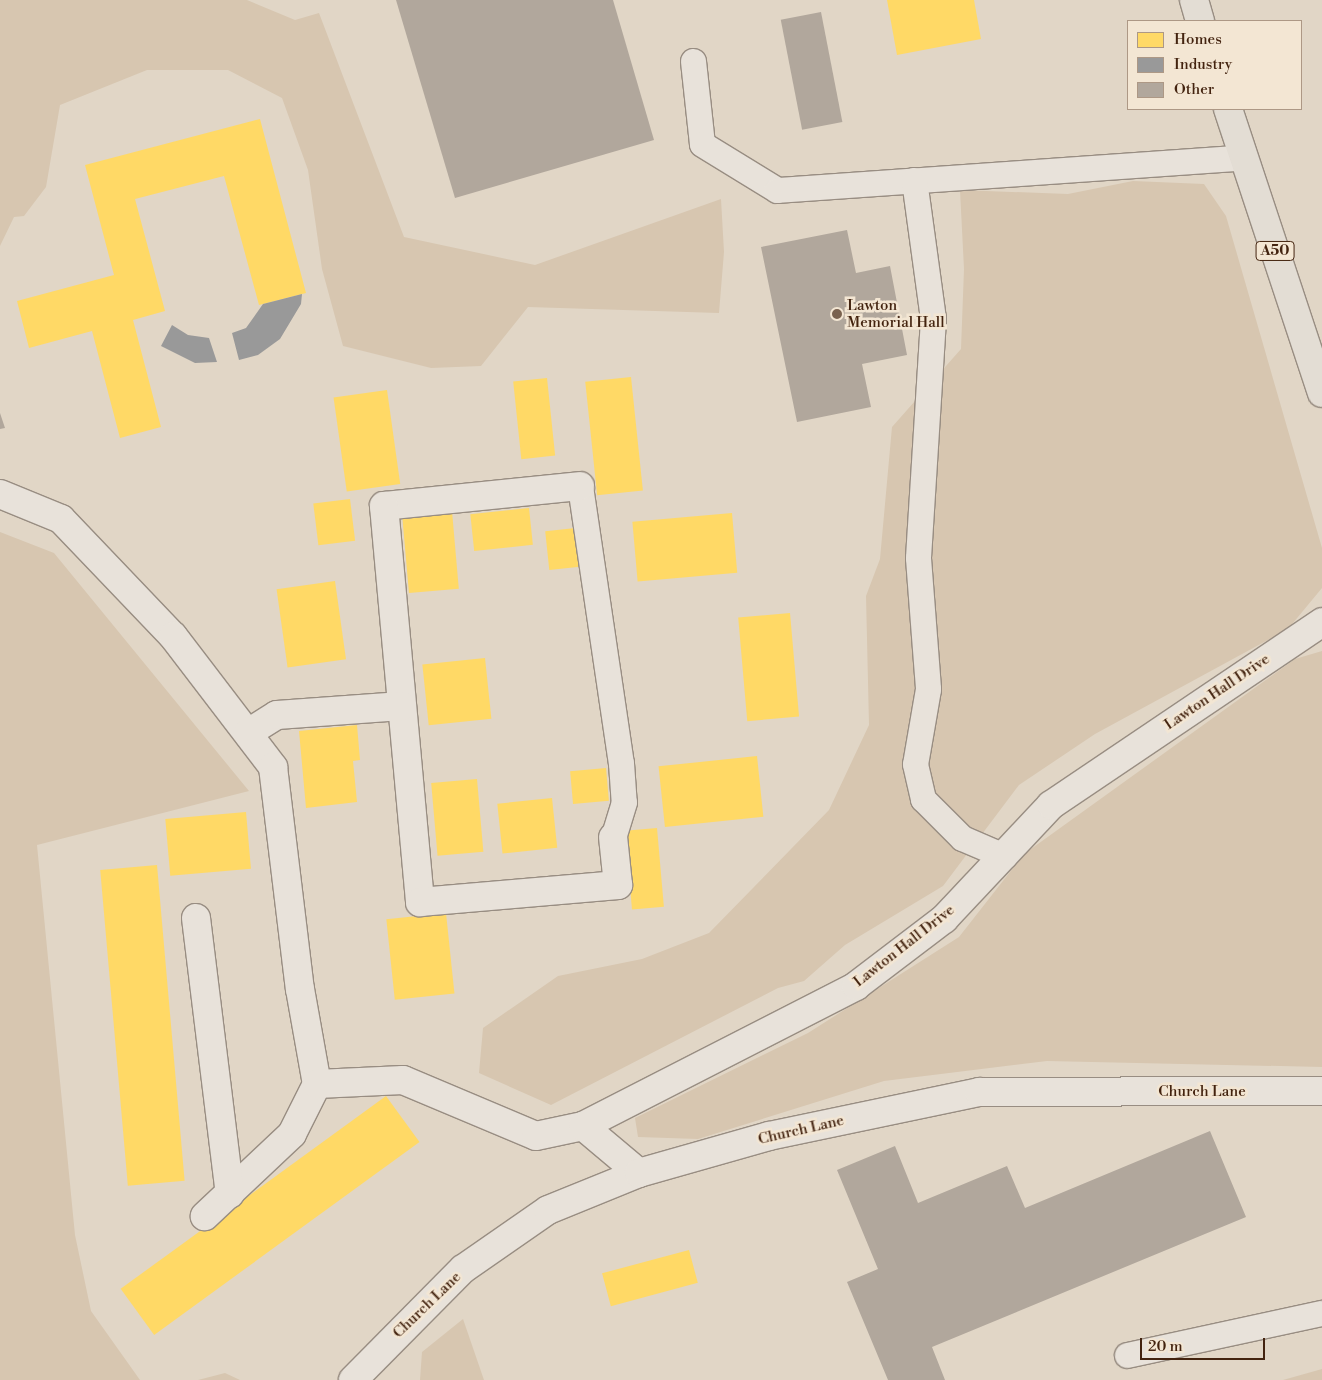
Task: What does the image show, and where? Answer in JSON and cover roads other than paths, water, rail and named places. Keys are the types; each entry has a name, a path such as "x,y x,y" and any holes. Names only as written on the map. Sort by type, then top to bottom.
{"main road":[{"path":"1194,0 1200,20"},
{"name":"A50","path":"1228,110 1322,393"}],"street":[{"path":"580,486 384,506 420,902 618,885 613,837"},
{"path":"0,494 62,519 173,636 273,766 300,989 317,1084 292,1134 205,1216"},
{"name":"Lawton Hall Drive","path":"317,1084 403,1080 536,1136 583,1126 856,986 944,919 1051,805 1322,622"},
{"path":"248,733 277,715 402,706"},
{"path":"196,918 230,1194"},
{"name":"Church Lane","path":"353,1380 463,1269 548,1210 638,1173 769,1136 979,1092 1322,1091"},
{"path":"583,1126 638,1173"}],"lane":[{"path":"693,61 702,144 777,190 1244,157"},
{"path":"914,180 933,319 918,558 928,689 915,764 923,799 962,838 1004,856"},
{"path":"580,486 621,763 624,802 613,837"},
{"path":"1127,1355 1322,1313"}],"place":[{"name":"Lawton Memorial Hall","path":"837,314"}]}
